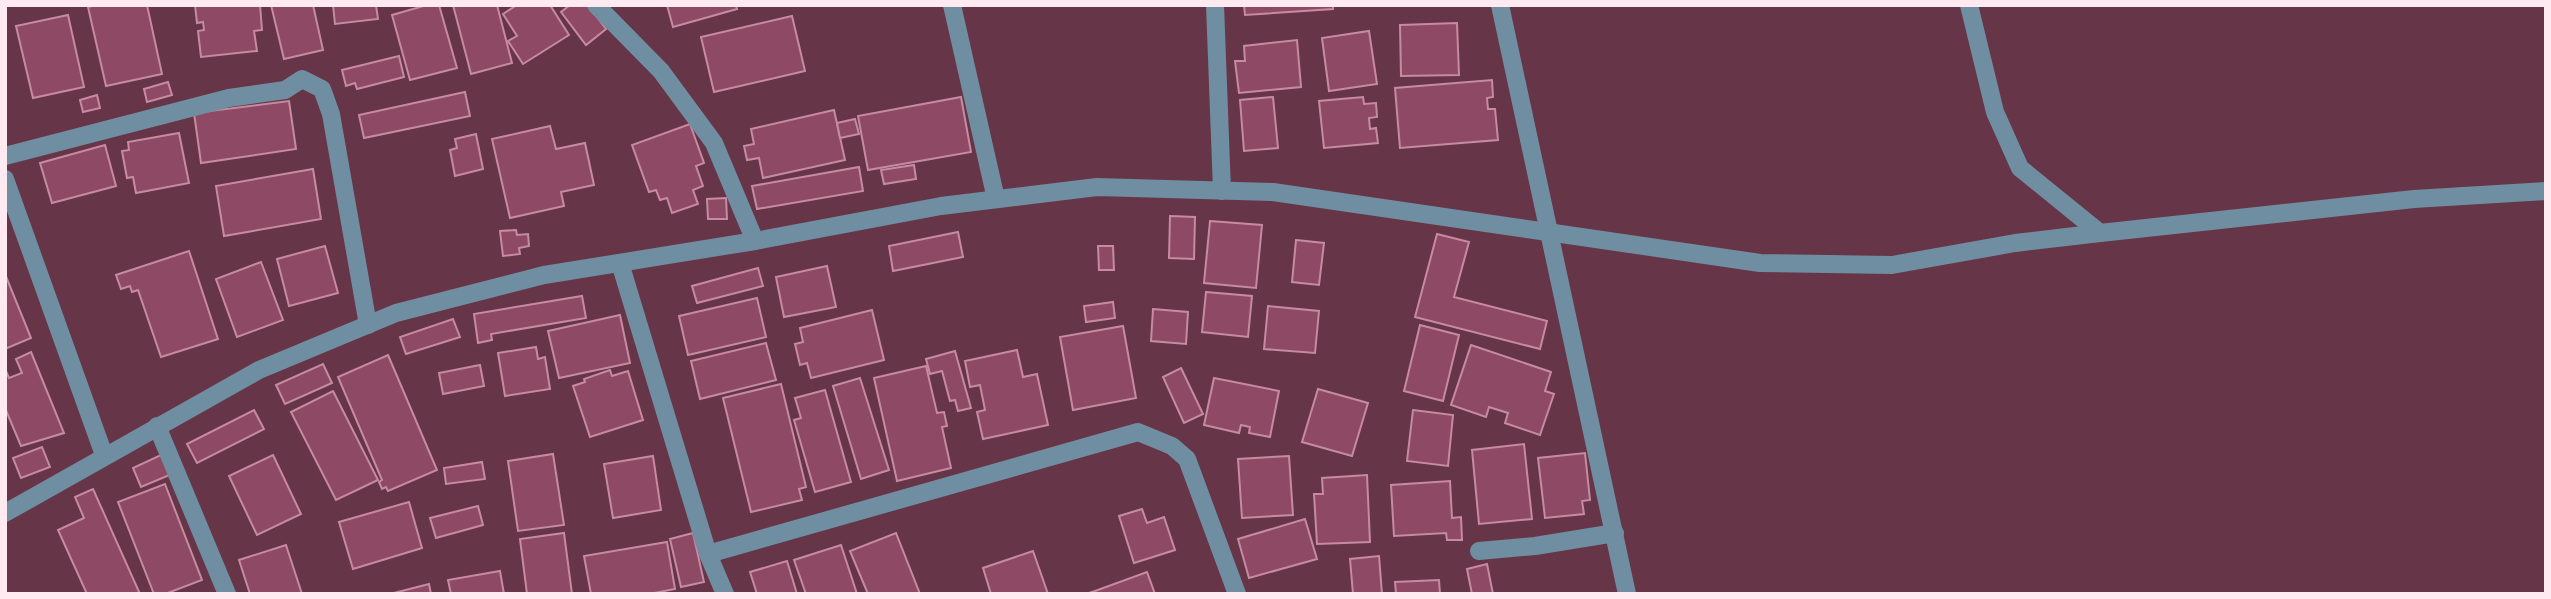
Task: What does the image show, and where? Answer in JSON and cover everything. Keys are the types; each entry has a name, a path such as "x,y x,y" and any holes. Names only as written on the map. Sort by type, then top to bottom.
{"street":[{"path":"596,5 661,71 714,143 755,241"},
{"path":"952,5 996,199"},
{"path":"1215,5 1222,191"},
{"path":"1500,5 1546,231 1627,594"},
{"path":"1969,5 1995,112 2020,168 2100,233"},
{"path":"5,156 229,98 285,90 302,79 322,89 331,114 368,325"},
{"path":"5,179 104,455"},
{"path":"5,513 104,455 260,370 396,313 544,275 755,241 941,205 1097,187 1273,192 1760,262 1892,265 2015,243 2100,233 2414,199 2546,191"},
{"path":"620,263 708,554 725,594"},
{"path":"157,426 227,594"},
{"path":"708,554 1138,432 1172,446 1187,459 1237,594"},
{"path":"1479,551 1535,546 1615,533"}],"building":[{"path":"147,5 162,74 106,86 88,7"},
{"path":"195,5 260,5 262,30 254,31 257,51 201,57 198,31 204,30 203,22 197,23"},
{"path":"271,5 313,5 323,50 284,59"},
{"path":"333,5 376,5 378,19 335,24"},
{"path":"427,5 439,5 457,68 410,80 392,15"},
{"path":"453,5 497,5 512,63 471,74"},
{"path":"517,5 550,5 569,35 523,64 508,41 517,36 503,14"},
{"path":"570,5 588,5 606,29 586,45 561,12"},
{"path":"667,5 736,5 737,9 673,27"},
{"path":"1244,5 1333,5 1333,9 1245,15"},
{"path":"68,15 84,87 33,98 16,26"},
{"path":"792,16 805,71 714,92 701,37"},
{"path":"1457,23 1459,75 1401,76 1400,25"},
{"path":"1369,31 1377,84 1329,91 1322,38"},
{"path":"1297,40 1301,87 1239,93 1235,61 1245,61 1244,46"},
{"path":"399,56 404,77 357,89 355,83 346,86 342,70"},
{"path":"1492,80 1493,97 1487,98 1488,109 1495,109 1498,140 1400,148 1395,88"},
{"path":"168,82 172,95 147,102 144,89"},
{"path":"465,92 470,116 364,138 359,115"},
{"path":"97,95 100,108 83,112 80,100"},
{"path":"961,97 971,152 868,170 858,116"},
{"path":"1273,97 1278,148 1244,151 1240,100"},
{"path":"1363,97 1364,104 1376,103 1377,117 1369,118 1370,129 1376,128 1378,143 1324,148 1319,101"},
{"path":"289,101 296,149 201,163 194,113"},
{"path":"834,110 845,160 763,178 759,158 747,160 744,146 754,144 751,129"},
{"path":"855,119 859,134 840,138 837,123"},
{"path":"690,124 704,163 696,166 703,186 693,190 698,204 672,213 667,198 660,200 656,190 649,192 632,145"},
{"path":"550,126 556,149 585,143 594,185 561,192 564,206 510,218 492,139"},
{"path":"179,133 189,183 136,193 133,177 127,178 122,151 129,150 128,142"},
{"path":"476,134 483,169 455,176 450,150 457,148 455,139"},
{"path":"105,145 116,186 52,203 40,163"},
{"path":"914,165 916,179 884,184 881,170"},
{"path":"859,167 863,191 757,209 752,186"},
{"path":"313,169 321,219 224,236 216,186"},
{"path":"726,198 727,219 708,219 707,199"},
{"path":"1170,216 1195,217 1194,259 1169,258"},
{"path":"1210,221 1262,225 1256,288 1204,283"},
{"path":"516,230 517,235 528,234 529,246 519,248 520,254 503,256 500,231"},
{"path":"958,232 963,257 893,271 889,246"},
{"path":"1437,234 1469,242 1454,297 1547,321 1540,349 1415,317"},
{"path":"1296,240 1324,243 1319,285 1292,282"},
{"path":"325,246 338,293 289,306 277,259"},
{"path":"1098,246 1113,246 1114,270 1099,270"},
{"path":"189,251 218,339 161,357 138,290 132,292 130,286 121,289 116,275"},
{"path":"261,262 283,320 237,337 216,279"},
{"path":"827,266 836,307 784,317 776,277"},
{"path":"758,268 763,286 697,303 692,286"},
{"path":"5,274 31,338 5,349"},
{"path":"1206,292 1252,296 1248,337 1202,332"},
{"path":"582,296 586,318 491,334 492,340 478,343 474,314"},
{"path":"757,298 766,337 688,355 679,316"},
{"path":"1113,302 1115,318 1086,322 1084,306"},
{"path":"1268,306 1319,311 1315,353 1264,349"},
{"path":"1153,309 1188,312 1186,344 1151,341"},
{"path":"872,310 884,360 811,378 807,363 800,365 795,344 803,342 800,328"},
{"path":"620,315 630,363 559,378 548,331"},
{"path":"453,319 460,337 406,354 400,337"},
{"path":"1420,325 1459,335 1443,401 1404,391"},
{"path":"1123,326 1136,398 1073,410 1060,337"},
{"path":"766,343 776,380 700,399 691,361"},
{"path":"1471,345 1551,372 1545,391 1554,394 1540,435 1505,423 1508,413 1489,407 1486,417 1451,405"},
{"path":"536,347 538,359 545,357 550,389 505,396 498,353"},
{"path":"1017,350 1023,377 1037,374 1048,425 983,439 977,412 985,410 980,385 970,387 965,361"},
{"path":"955,351 971,408 958,411 955,400 950,401 942,371 930,374 926,359"},
{"path":"31,352 64,433 21,446 5,408 5,369 9,378 22,373 16,359"},
{"path":"388,355 437,470 388,491 386,487 382,489 379,482 382,480 338,377"},
{"path":"323,364 332,383 285,404 276,385"},
{"path":"480,365 484,386 443,394 439,373"},
{"path":"926,366 937,413 944,412 947,426 942,427 951,468 897,481 874,378"},
{"path":"1181,368 1203,414 1184,423 1163,377"},
{"path":"610,370 612,376 628,371 643,420 590,437 573,386"},
{"path":"860,378 889,470 861,479 833,386"},
{"path":"1214,378 1279,391 1270,437 1249,433 1250,427 1241,425 1239,433 1204,425"},
{"path":"781,384 806,487 799,489 802,500 751,512 723,398"},
{"path":"1318,389 1368,403 1352,456 1302,442"},
{"path":"825,390 851,482 815,492 794,420 801,418 795,398"},
{"path":"333,391 378,480 336,500 291,412"},
{"path":"254,410 264,429 197,463 187,444"},
{"path":"1413,410 1453,415 1448,466 1407,461"},
{"path":"1524,444 1532,519 1479,524 1472,450"},
{"path":"42,447 50,467 21,478 13,458"},
{"path":"1585,453 1590,500 1582,501 1584,514 1545,518 1538,458"},
{"path":"163,454 172,474 141,487 133,468"},
{"path":"553,454 564,525 518,531 508,461"},
{"path":"273,455 301,514 257,535 229,476"},
{"path":"653,456 661,510 613,518 604,464"},
{"path":"1289,456 1293,515 1242,518 1238,459"},
{"path":"482,462 485,479 446,484 444,468"},
{"path":"1367,475 1370,542 1317,544 1314,494 1323,494 1322,478"},
{"path":"1450,481 1452,518 1461,517 1462,540 1447,540 1446,533 1394,536 1391,485"},
{"path":"165,484 202,580 165,594 154,594 118,502"},
{"path":"93,489 140,594 87,594 58,530 84,518 75,497"},
{"path":"409,502 422,548 353,569 339,522"},
{"path":"478,506 483,525 436,538 430,518"},
{"path":"1142,509 1147,523 1164,517 1175,550 1134,563 1119,516"},
{"path":"1305,519 1317,559 1249,578 1238,539"},
{"path":"564,533 572,594 527,594 520,539"},
{"path":"693,533 704,582 681,587 670,539"},
{"path":"896,533 920,594 868,594 850,551"},
{"path":"667,542 675,589 649,594 591,594 584,556"},
{"path":"286,545 302,594 250,594 239,560"},
{"path":"841,545 857,594 806,594 794,560"},
{"path":"1033,551 1048,594 991,594 983,568"},
{"path":"1379,556 1382,594 1353,594 1350,559"},
{"path":"787,561 797,594 757,594 750,572"},
{"path":"1487,564 1493,594 1472,594 1467,569"},
{"path":"500,571 504,594 451,594 448,580"},
{"path":"1147,572 1155,594 1086,594 1095,591"},
{"path":"1439,580 1440,594 1396,594 1395,582"},
{"path":"429,584 431,594 390,594"}]}
